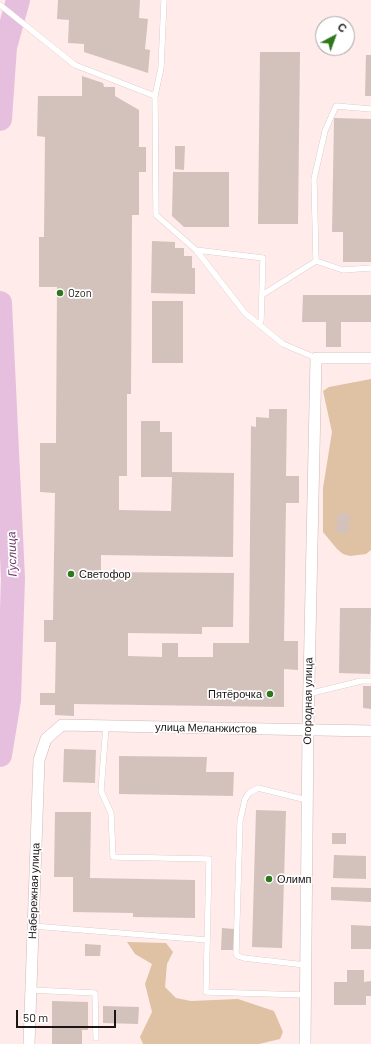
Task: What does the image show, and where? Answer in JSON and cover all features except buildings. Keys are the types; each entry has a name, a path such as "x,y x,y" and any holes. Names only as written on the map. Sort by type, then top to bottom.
{"street":[{"path":"316,358 371,358"},
{"name":"Огородная улица","path":"305,1044 308,694 316,358"},
{"name":"улица Меланжистов","path":"46,739 62,725 371,731"},
{"name":"Набережная улица","path":"29,1044 38,760 46,739"}],"lane":[{"path":"164,0 161,68 155,96 156,215 196,250 245,313 283,344 316,358"},
{"path":"0,5 27,25 75,65 155,96"},
{"path":"316,261 314,179 325,131 336,106 371,109"},
{"path":"196,250 263,258 261,321"},
{"path":"262,295 316,261"},
{"path":"316,261 343,270 371,268"},
{"path":"308,694 361,681 371,681"},
{"path":"106,726 102,791 111,813 112,857 209,859 206,992 305,995"},
{"path":"306,965 244,958 236,954 240,821 245,799 249,793 258,788 307,800"},
{"path":"33,926 207,940"},
{"path":"30,990 95,993 96,1038"}],"shaded area":[{"path":"371,379 371,550 366,554 350,556 343,554 337,549 323,532 323,488 332,432 323,391 329,387"},
{"path":"127,942 166,943 173,952 167,964 165,987 176,998 191,1001 238,999 274,1011 283,1032 280,1039 259,1044 143,1044 140,1037 152,1012 145,984 152,964 135,954"}],"waterway":[{"name":"Гуслица","path":"0,119 5,47 18,0"},
{"name":"Гуслица","path":"0,303 13,578 9,700 0,755"}],"place":[{"name":"Ozon","path":"60,293"},
{"name":"Светофор","path":"71,574"},
{"name":"Пятёрочка","path":"270,694"},
{"name":"Олимп","path":"269,879"}]}
